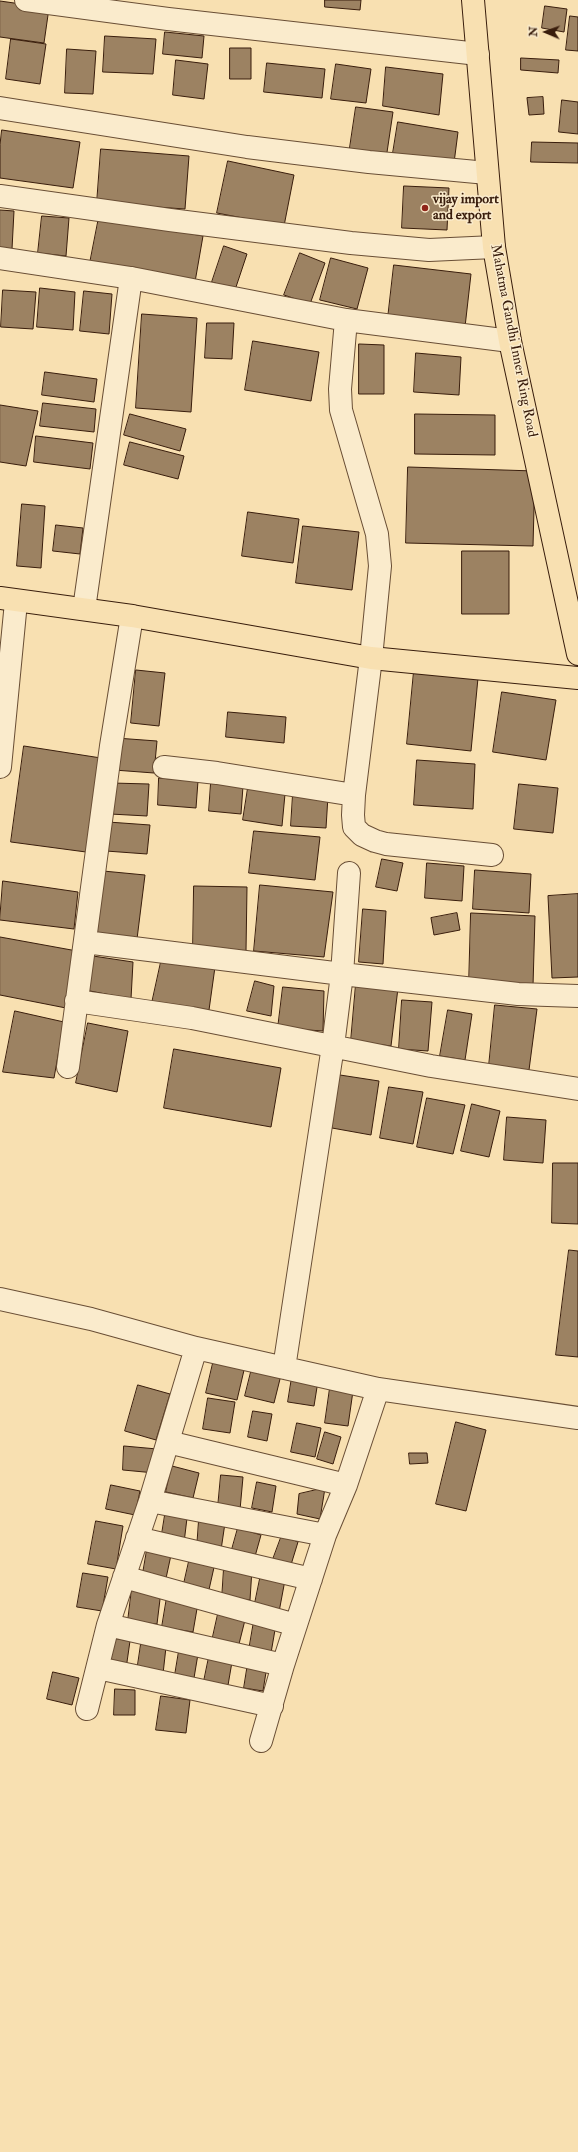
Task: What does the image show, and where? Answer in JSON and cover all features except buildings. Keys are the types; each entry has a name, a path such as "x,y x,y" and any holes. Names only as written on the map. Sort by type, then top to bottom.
{"main road":[{"name":"Mahatma Gandhi Inner Ring Road","path":"474,0 494,247 510,341 578,654"},
{"path":"8,600 132,616 371,658 578,678"}],"street":[{"path":"26,0 168,19 478,54"},
{"path":"0,108 247,147 369,162 487,173"},
{"path":"0,196 170,220 352,243 429,250 494,247"},
{"path":"0,258 131,278 346,320 510,341"},
{"path":"84,609 131,278"},
{"path":"346,320 340,389 341,410 377,534 380,566 371,658 354,795 354,827 362,835 375,842 492,855"},
{"path":"0,767 8,600"},
{"path":"68,1067 111,746 132,616"},
{"path":"164,767 217,773 354,795"},
{"path":"284,1368 334,1046 342,974 349,873"},
{"path":"85,942 518,994 578,996"},
{"path":"76,1000 192,1018 431,1066 578,1089"},
{"path":"0,1299 91,1320 196,1348 378,1389 578,1418"},
{"path":"87,1709 108,1625 150,1501 196,1348"},
{"path":"262,1741 283,1665 325,1534 346,1485 378,1389"},
{"path":"168,1442 346,1485"},
{"path":"150,1501 325,1534"},
{"path":"137,1538 311,1579"},
{"path":"124,1577 296,1625"},
{"path":"108,1625 283,1665"},
{"path":"98,1668 272,1706"}],"place":[{"name":"vijay import and export","path":"425,208"}]}
